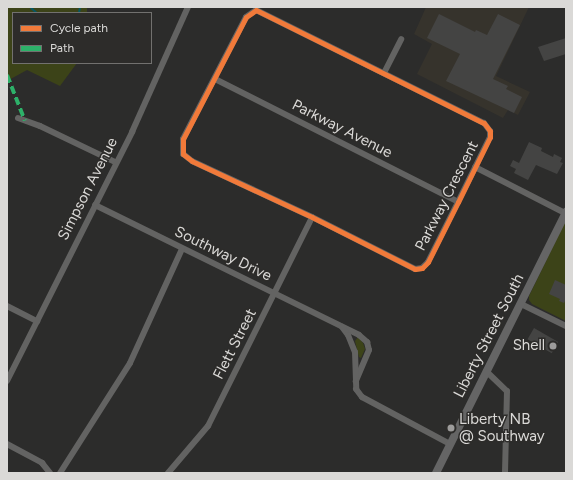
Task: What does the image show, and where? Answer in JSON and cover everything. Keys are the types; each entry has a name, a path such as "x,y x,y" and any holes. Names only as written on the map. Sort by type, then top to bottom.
{"main road":[{"name":"Liberty Street South","path":"436,473 566,212"}],"street":[{"name":"Simpson Avenue","path":"7,381 132,132 188,7"},
{"name":"Parkway Crescent","path":"256,10 384,73 484,124 490,131 490,137 458,202 428,262 422,268 415,269 192,161 183,154 183,140 246,17 256,10"},
{"path":"384,73 401,39"},
{"name":"Parkway Avenue","path":"215,79 458,202"},
{"path":"18,118 40,126 116,162"},
{"name":"Parkway Crescent","path":"475,167 566,212"},
{"name":"Southway Drive","path":"95,205 360,335 369,346 369,354 356,381"},
{"name":"Flett Street","path":"168,473 208,426 312,218"},
{"path":"60,473 130,363 182,249"},
{"path":"521,304 566,326"},
{"path":"7,306 37,321"},
{"path":"341,326 348,336 355,352 356,381 359,394 367,401 450,444"},
{"path":"486,371 507,391 505,473"},
{"path":"7,444 42,463 50,473"}],"shaded area":[{"path":"426,7 529,7 496,76 530,92 518,115 508,110 503,118 417,74 432,44 414,34"}],"green space":[{"path":"7,7 87,7 87,12 12,12 12,64 76,64 60,86 27,70 7,81"},
{"path":"566,220 566,321 532,304 529,300 529,296"},
{"path":"358,337 363,343 365,349 361,358 359,357 355,341"}],"building":[{"path":"439,14 475,32 476,30 487,35 498,14 520,25 493,79 508,86 506,89 522,97 514,113 446,81 460,54 427,38"},
{"path":"566,38 566,54 544,61 538,47"},
{"path":"529,142 542,148 541,151 553,157 554,154 562,158 560,162 563,163 557,174 536,165 528,180 514,173 516,169 510,166 513,160 519,163"},
{"path":"555,280 566,285 566,299 564,303 559,301 560,299 549,294"},
{"path":"534,328 558,342 552,353 528,339"}],"waterway":[{"path":"30,7 36,12"},
{"path":"79,12 80,7"}],"marked path":[{"path":"7,75 25,121"}],"cycle path":[{"path":"256,10 484,123 490,131 490,137 458,202 428,262 422,268 415,269 312,217 192,161 183,154 183,139 246,17 256,10"}],"place":[{"name":"Shell","path":"553,346"},
{"name":"Liberty NB @ Southway","path":"451,428"}]}
